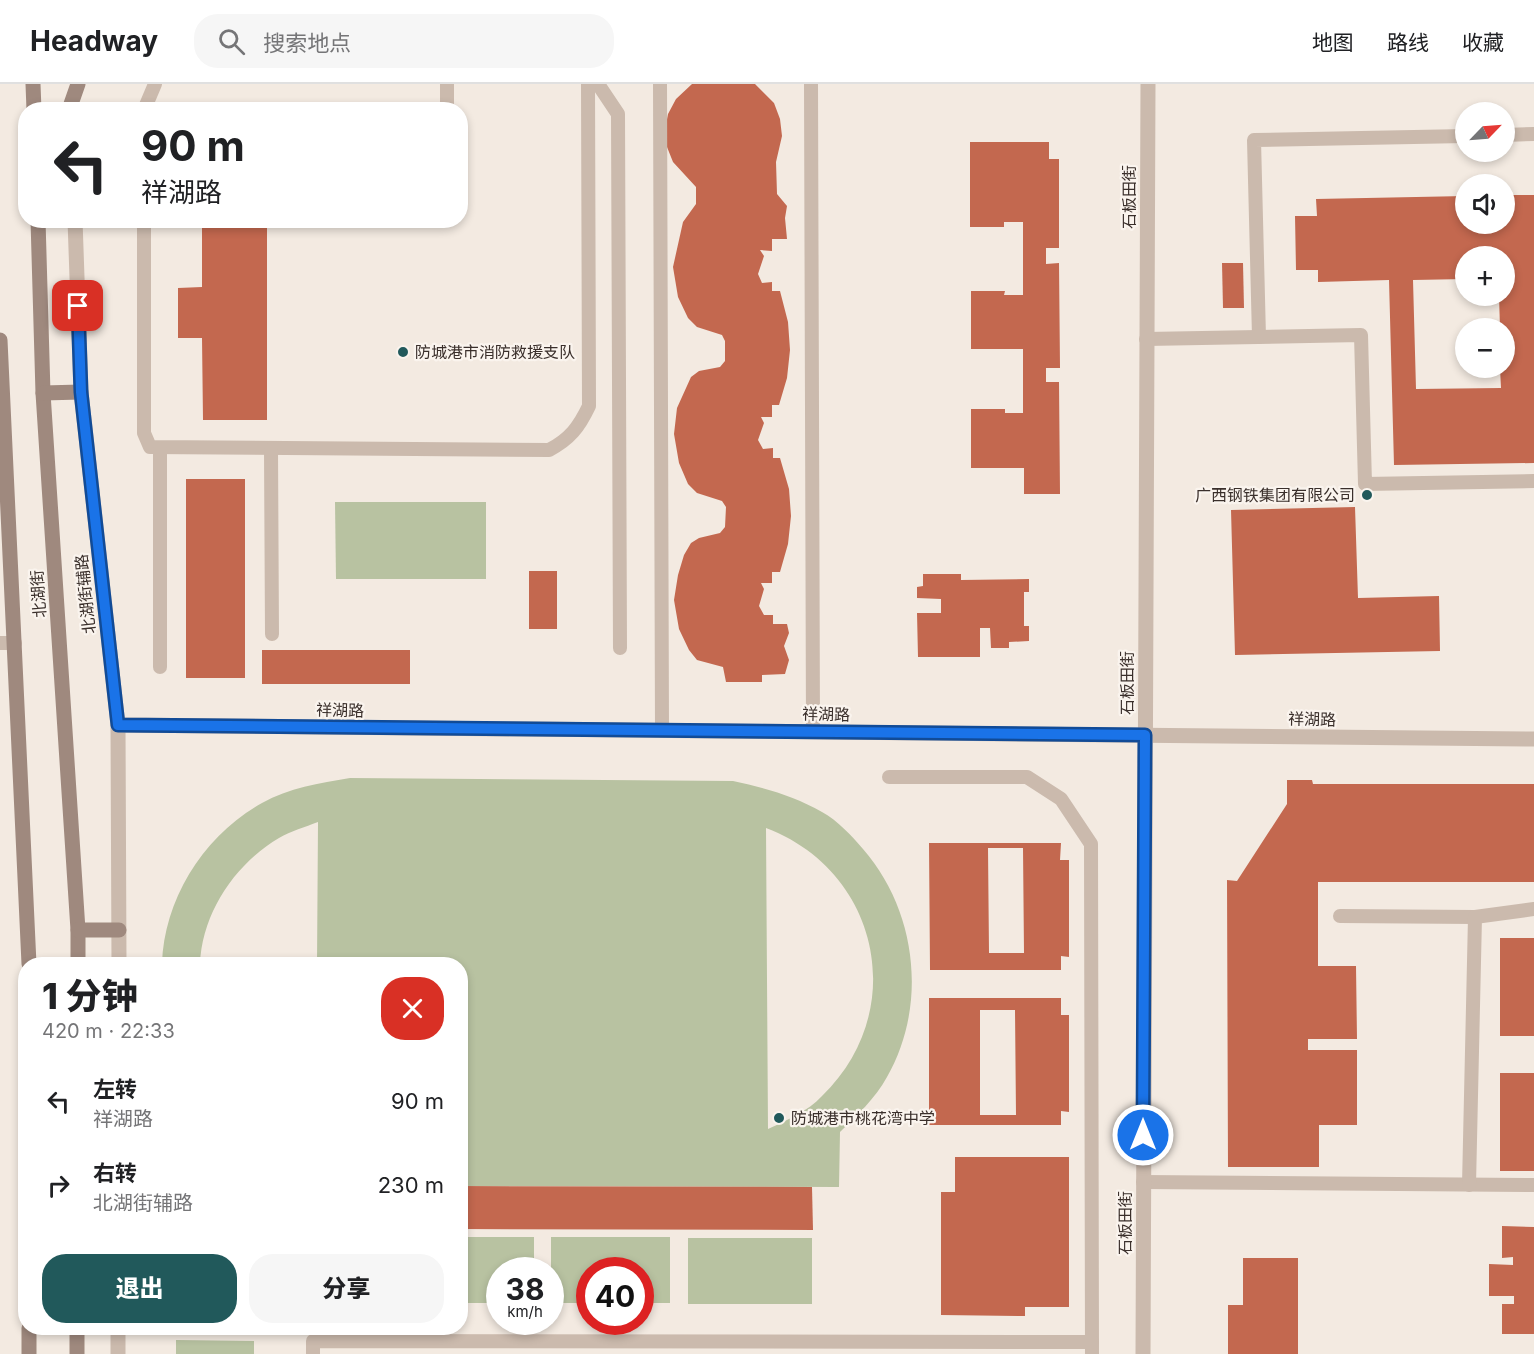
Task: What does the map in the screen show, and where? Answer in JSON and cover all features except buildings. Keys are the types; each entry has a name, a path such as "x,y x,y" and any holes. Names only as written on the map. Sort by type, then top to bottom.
{"main road":[{"path":"33,84 34,102"},
{"path":"73,102 78,84"},
{"name":"北湖街","path":"38,228 43,393 78,957"},
{"name":"北湖街","path":"0,340 7,643 29,957"},
{"path":"43,393 81,392"},
{"path":"78,930 119,930"},
{"path":"28,1354 29,1335"},
{"path":"76,1354 77,1335"}],"street":[{"path":"70,84 71,102"},
{"name":"石板田街","path":"1143,1354 1148,84"},
{"name":"北湖街辅路","path":"75,228 81,392 118,725 119,957"},
{"name":"祥湖路","path":"118,725 1534,739"},
{"path":"118,1335 118,1354"}],"lane":[{"path":"147,102 155,84"},
{"path":"447,84 447,102"},
{"path":"144,228 144,433 150,447 271,450 549,450 565,442 579,426 589,406 588,84"},
{"path":"598,84 618,114 620,648"},
{"path":"660,84 662,731"},
{"path":"811,84 813,732"},
{"path":"1515,135 1534,134"},
{"path":"1259,337 1254,140 1455,136"},
{"path":"1146,339 1361,335 1365,484 1534,481"},
{"path":"160,449 160,667"},
{"path":"271,450 272,634"},
{"path":"313,1354 313,1341 639,1348 1092,1348 1090,844 1061,799 1027,777 889,777"},
{"path":"1340,916 1475,917 1534,909"},
{"path":"1469,1185 1475,917"},
{"path":"1143,1182 1534,1185"}],"green space":[{"path":"335,502 486,502 486,579 336,579"},
{"path":"350,778 733,781 801,801 839,824 863,849 881,874 895,901 905,929 911,959 912,990 908,1020 900,1049 887,1077 871,1100 840,1132 839,1187 468,1186 468,957 317,957 318,822 279,838 248,861 235,876 214,909 207,926 201,957 163,957 170,916 179,893 205,851 241,816 272,798 304,787","holes":["766,828 805,848 835,876 857,909 870,946 873,985 866,1024 850,1062 822,1096 810,1107 768,1129"]},
{"path":"468,1237 534,1237 534,1257 486,1257 486,1303 468,1303"},
{"path":"551,1237 670,1237 670,1303 654,1303 654,1257 576,1257 576,1303 564,1303 564,1257 551,1257"},
{"path":"688,1238 812,1238 812,1304 688,1304"},
{"path":"176,1340 254,1341 254,1354 176,1354"}],"place":[{"name":"防城港市消防救援支队","path":"403,352"},
{"name":"广西钢铁集团有限公司","path":"1367,495"},
{"name":"防城港市桃花湾中学","path":"779,1118"}],"route":[{"path":"78,306 81,392 118,725 1145,735 1143,1135"}]}
